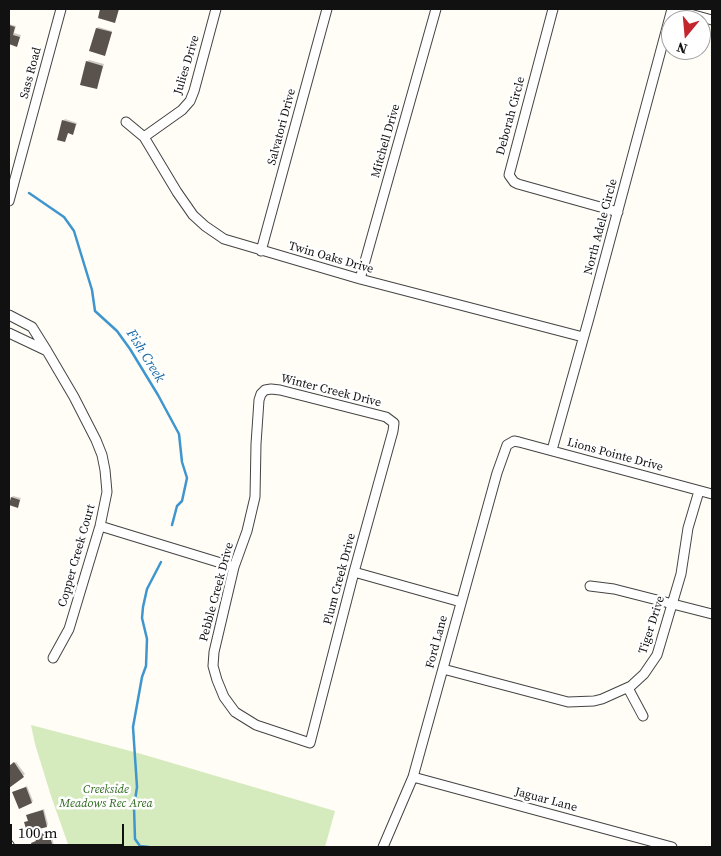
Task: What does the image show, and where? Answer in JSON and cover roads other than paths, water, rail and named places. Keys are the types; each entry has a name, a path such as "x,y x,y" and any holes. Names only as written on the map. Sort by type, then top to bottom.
{"street":[{"name":"Sass Road","path":"9,201 61,9"},
{"name":"Julies Drive","path":"144,138 182,110 190,101 216,9"},
{"name":"Salvatori Drive","path":"261,251 327,9"},
{"name":"Mitchell Drive","path":"360,279 436,9"},
{"name":"Deborah Circle","path":"554,9 509,175 518,184 618,212"},
{"name":"North Adele Circle","path":"552,450 672,9"},
{"path":"672,9 712,20"},
{"name":"Twin Oaks Drive","path":"126,122 144,138 177,192 198,220 224,240 360,279 583,337"},
{"name":"Copper Creek Court","path":"9,315 32,327 74,397 102,455 106,492 100,526 69,629 53,658"},
{"path":"9,334 47,351"},
{"name":"Winter Creek Drive","path":"261,394 265,390 280,390 386,417 394,423"},
{"name":"Pebble Creek Drive","path":"261,394 258,400 255,496 247,531 234,567 214,652 213,666 224,697 235,712 256,726 310,743"},
{"name":"Plum Creek Drive","path":"310,743 394,423"},
{"name":"Lions Pointe Drive","path":"510,442 519,442 552,450 712,494"},
{"name":"Ford Lane","path":"382,847 412,777 504,451 510,442"},
{"name":"Tiger Drive","path":"443,669 568,702 594,701 628,688 644,674 657,655 673,603 688,528 699,491"},
{"path":"100,526 234,567"},
{"path":"354,572 461,602"},
{"path":"590,586 614,589 712,614"},
{"path":"628,688 643,716"},
{"name":"Jaguar Lane","path":"412,777 672,847"}],"waterway":[{"name":"Fish Creek","path":"29,193 64,217 74,231 92,290 95,311 117,331 130,349 179,434 182,462 187,478 182,501 177,506 172,525"},
{"name":"Fish Creek","path":"149,847 140,846 135,839 134,807 137,787 133,727 142,677 146,666 147,639 142,618 143,607 147,589 161,562"}],"park label":[{"name":"Creekside Meadows Rec Area","path":"106,797"}]}
